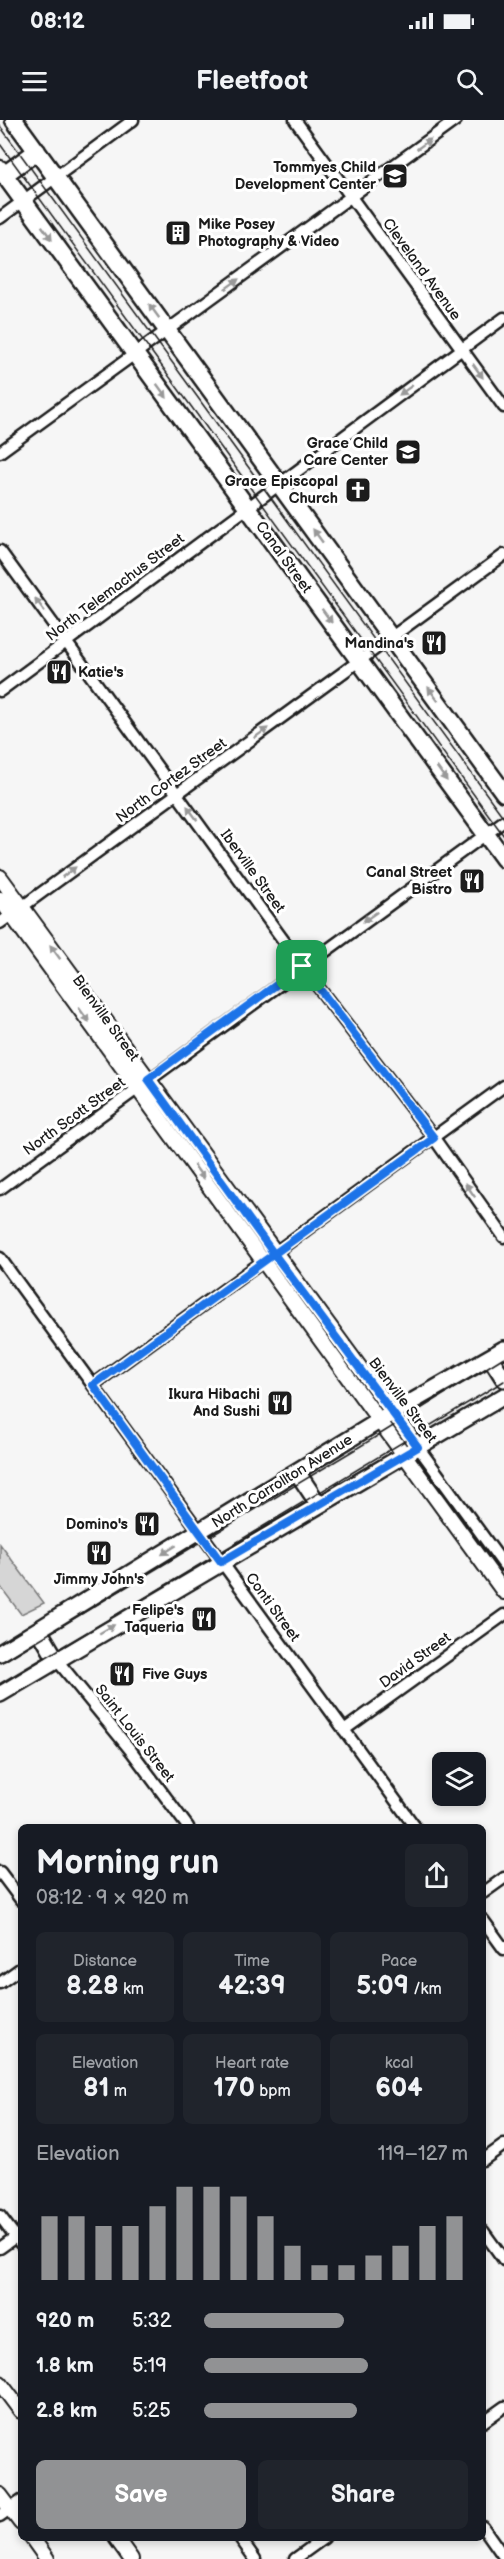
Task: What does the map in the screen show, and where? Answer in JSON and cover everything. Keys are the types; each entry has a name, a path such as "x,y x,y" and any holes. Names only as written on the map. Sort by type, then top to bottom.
{"main road":[{"path":"14,120 504,793"},
{"path":"2,172 37,151"},
{"name":"Canal Street","path":"2,172 504,859"},
{"name":"North Carrollton Avenue","path":"0,1653 386,1417 504,1349"},
{"path":"489,1357 504,1379"},
{"path":"0,1694 504,1396"},
{"path":"297,1472 319,1505"},
{"path":"39,1630 56,1659"}],"street":[{"path":"0,218 133,120"},
{"name":"Cleveland Avenue","path":"295,120 504,407"},
{"path":"0,452 456,120"},
{"name":"North Telemachus Street","path":"0,690 504,318"},
{"name":"Iberville Street","path":"0,551 302,966 434,1138 504,1237"},
{"name":"North Cortez Street","path":"11,915 504,555"},
{"name":"North Scott Street","path":"0,1189 302,966 504,821"},
{"name":"Bienville Street","path":"0,877 11,915"},
{"name":"Bienville Street","path":"0,899 142,1083 411,1451 504,1565"},
{"path":"93,1385 504,1086"},
{"name":"Conti Street","path":"0,1258 413,1824"},
{"name":"Bienville Street","path":"411,1451 504,1592"},
{"name":"David Street","path":"344,1730 504,1615"},
{"name":"Saint Louis Street","path":"56,1659 132,1752 186,1824"},
{"path":"0,1872 18,1896"},
{"path":"486,1891 504,1878"},
{"path":"486,1924 504,1949"},
{"path":"0,1983 18,1970"},
{"path":"486,2158 504,2145"},
{"path":"0,2216 18,2237"},
{"path":"486,2235 504,2260"},
{"path":"0,2248 18,2239"},
{"path":"0,2383 18,2407"},
{"path":"486,2420 504,2406"},
{"path":"0,2495 10,2508"},
{"path":"486,2531 504,2556"},
{"path":"34,2541 47,2559"},
{"path":"118,2541 131,2559"},
{"path":"242,2541 255,2559"},
{"path":"295,2559 320,2541"}],"shaded area":[{"path":"0,1544 44,1603 21,1614 0,1586"}],"tram line":[{"path":"0,126 504,818"},
{"path":"0,144 504,836"},
{"path":"0,1663 504,1357"},
{"path":"0,1685 504,1381"}],"place":[{"name":"Tommyes Child Development Center","path":"395,176"},
{"name":"Mike Posey Photography & Video","path":"178,233"},
{"name":"Grace Child Care Center","path":"408,452"},
{"name":"Grace Episcopal Church","path":"358,490"},
{"name":"Mandina's","path":"434,643"},
{"name":"Katie's","path":"59,672"},
{"name":"Canal Street Bistro","path":"472,881"},
{"name":"Ikura Hibachi And Sushi","path":"280,1403"},
{"name":"Domino's","path":"147,1524"},
{"name":"Jimmy John's","path":"99,1553"},
{"name":"Felipe's Taqueria","path":"204,1619"},
{"name":"Five Guys","path":"122,1674"}],"route":[{"path":"302,966 148,1079 274,1254 93,1385 221,1562 418,1447 274,1254 434,1138 302,966"}]}
